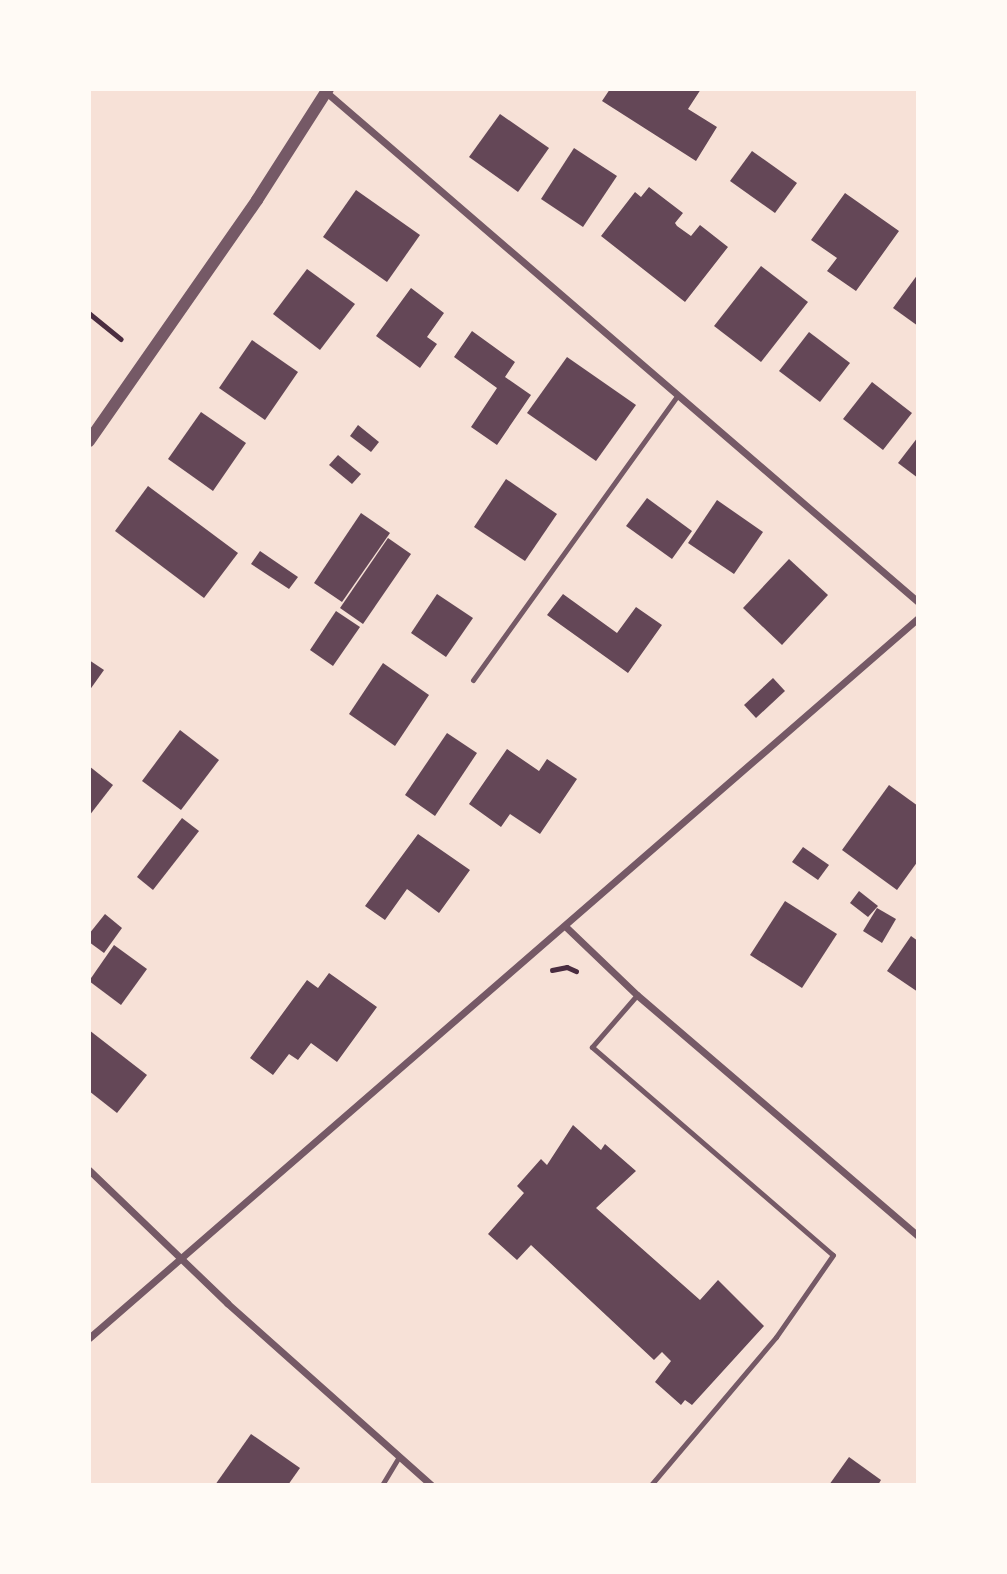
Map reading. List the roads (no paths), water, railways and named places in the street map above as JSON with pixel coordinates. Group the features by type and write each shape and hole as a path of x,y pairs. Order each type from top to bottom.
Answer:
{"street":[{"path":"89,441 257,200 327,91 918,602"},
{"path":"89,1338 566,927 918,618"},
{"path":"566,927 636,995 918,1236"},
{"path":"89,1170 182,1260 431,1485"}],"lane":[{"path":"473,680 678,395"},
{"path":"636,995 592,1047 833,1255 776,1337 651,1485"},
{"path":"382,1485 400,1457"}]}
